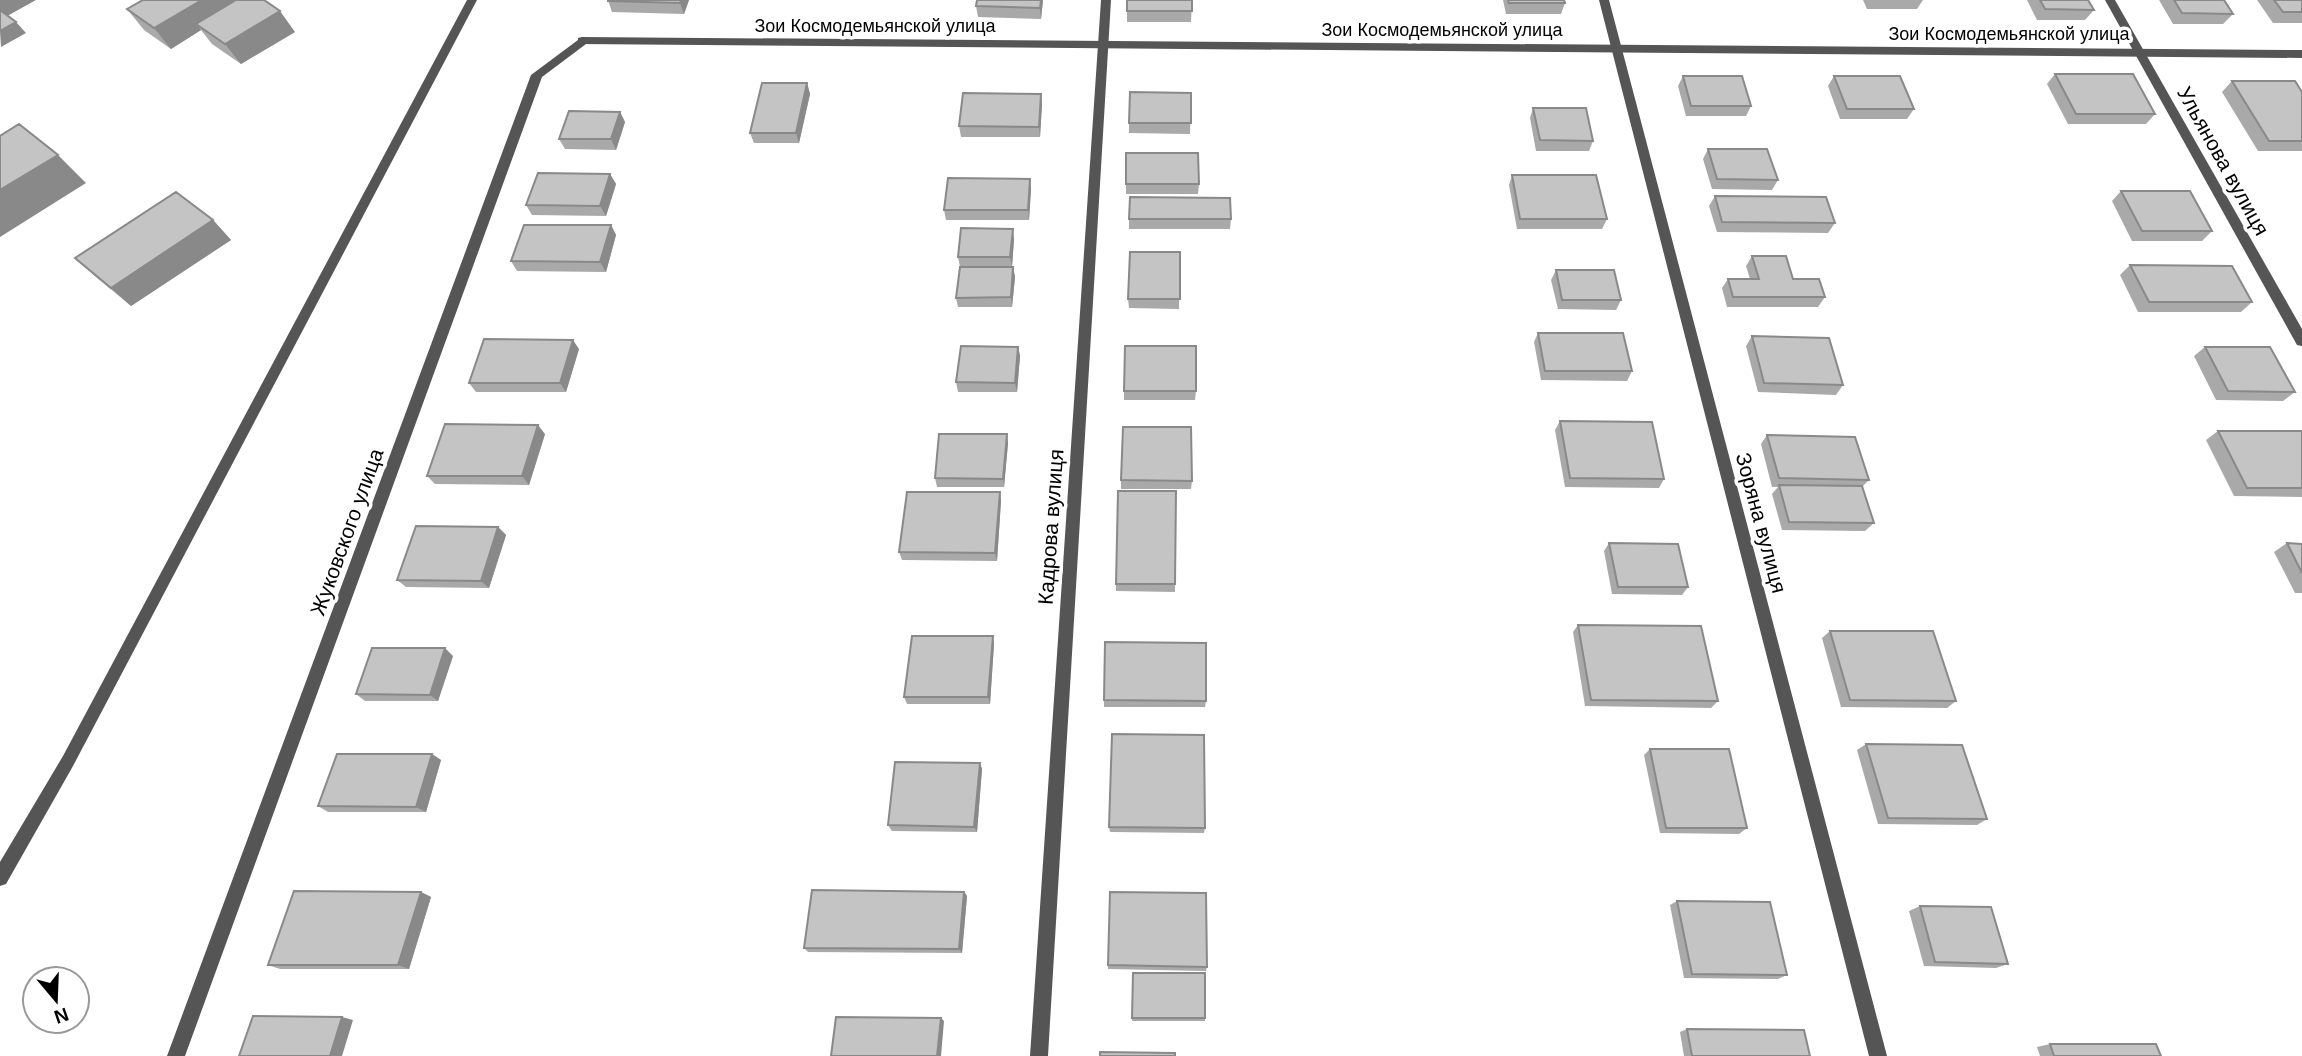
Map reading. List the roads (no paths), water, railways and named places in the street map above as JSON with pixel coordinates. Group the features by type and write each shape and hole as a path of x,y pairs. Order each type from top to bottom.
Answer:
{"street":[{"path":"0,877 68,761 472,0"},
{"name":"Кадрова вулиця","path":"1039,1056 1105,0"},
{"name":"Зоряна вулиця","path":"1604,0 1878,1056"},
{"name":"Ульянова вулиця","path":"2110,0 2302,341"},
{"name":"Зои Космодемьянской улица","path":"582,41 2302,54"},
{"name":"Жуковского улица","path":"176,1056 537,75 582,41"}]}
